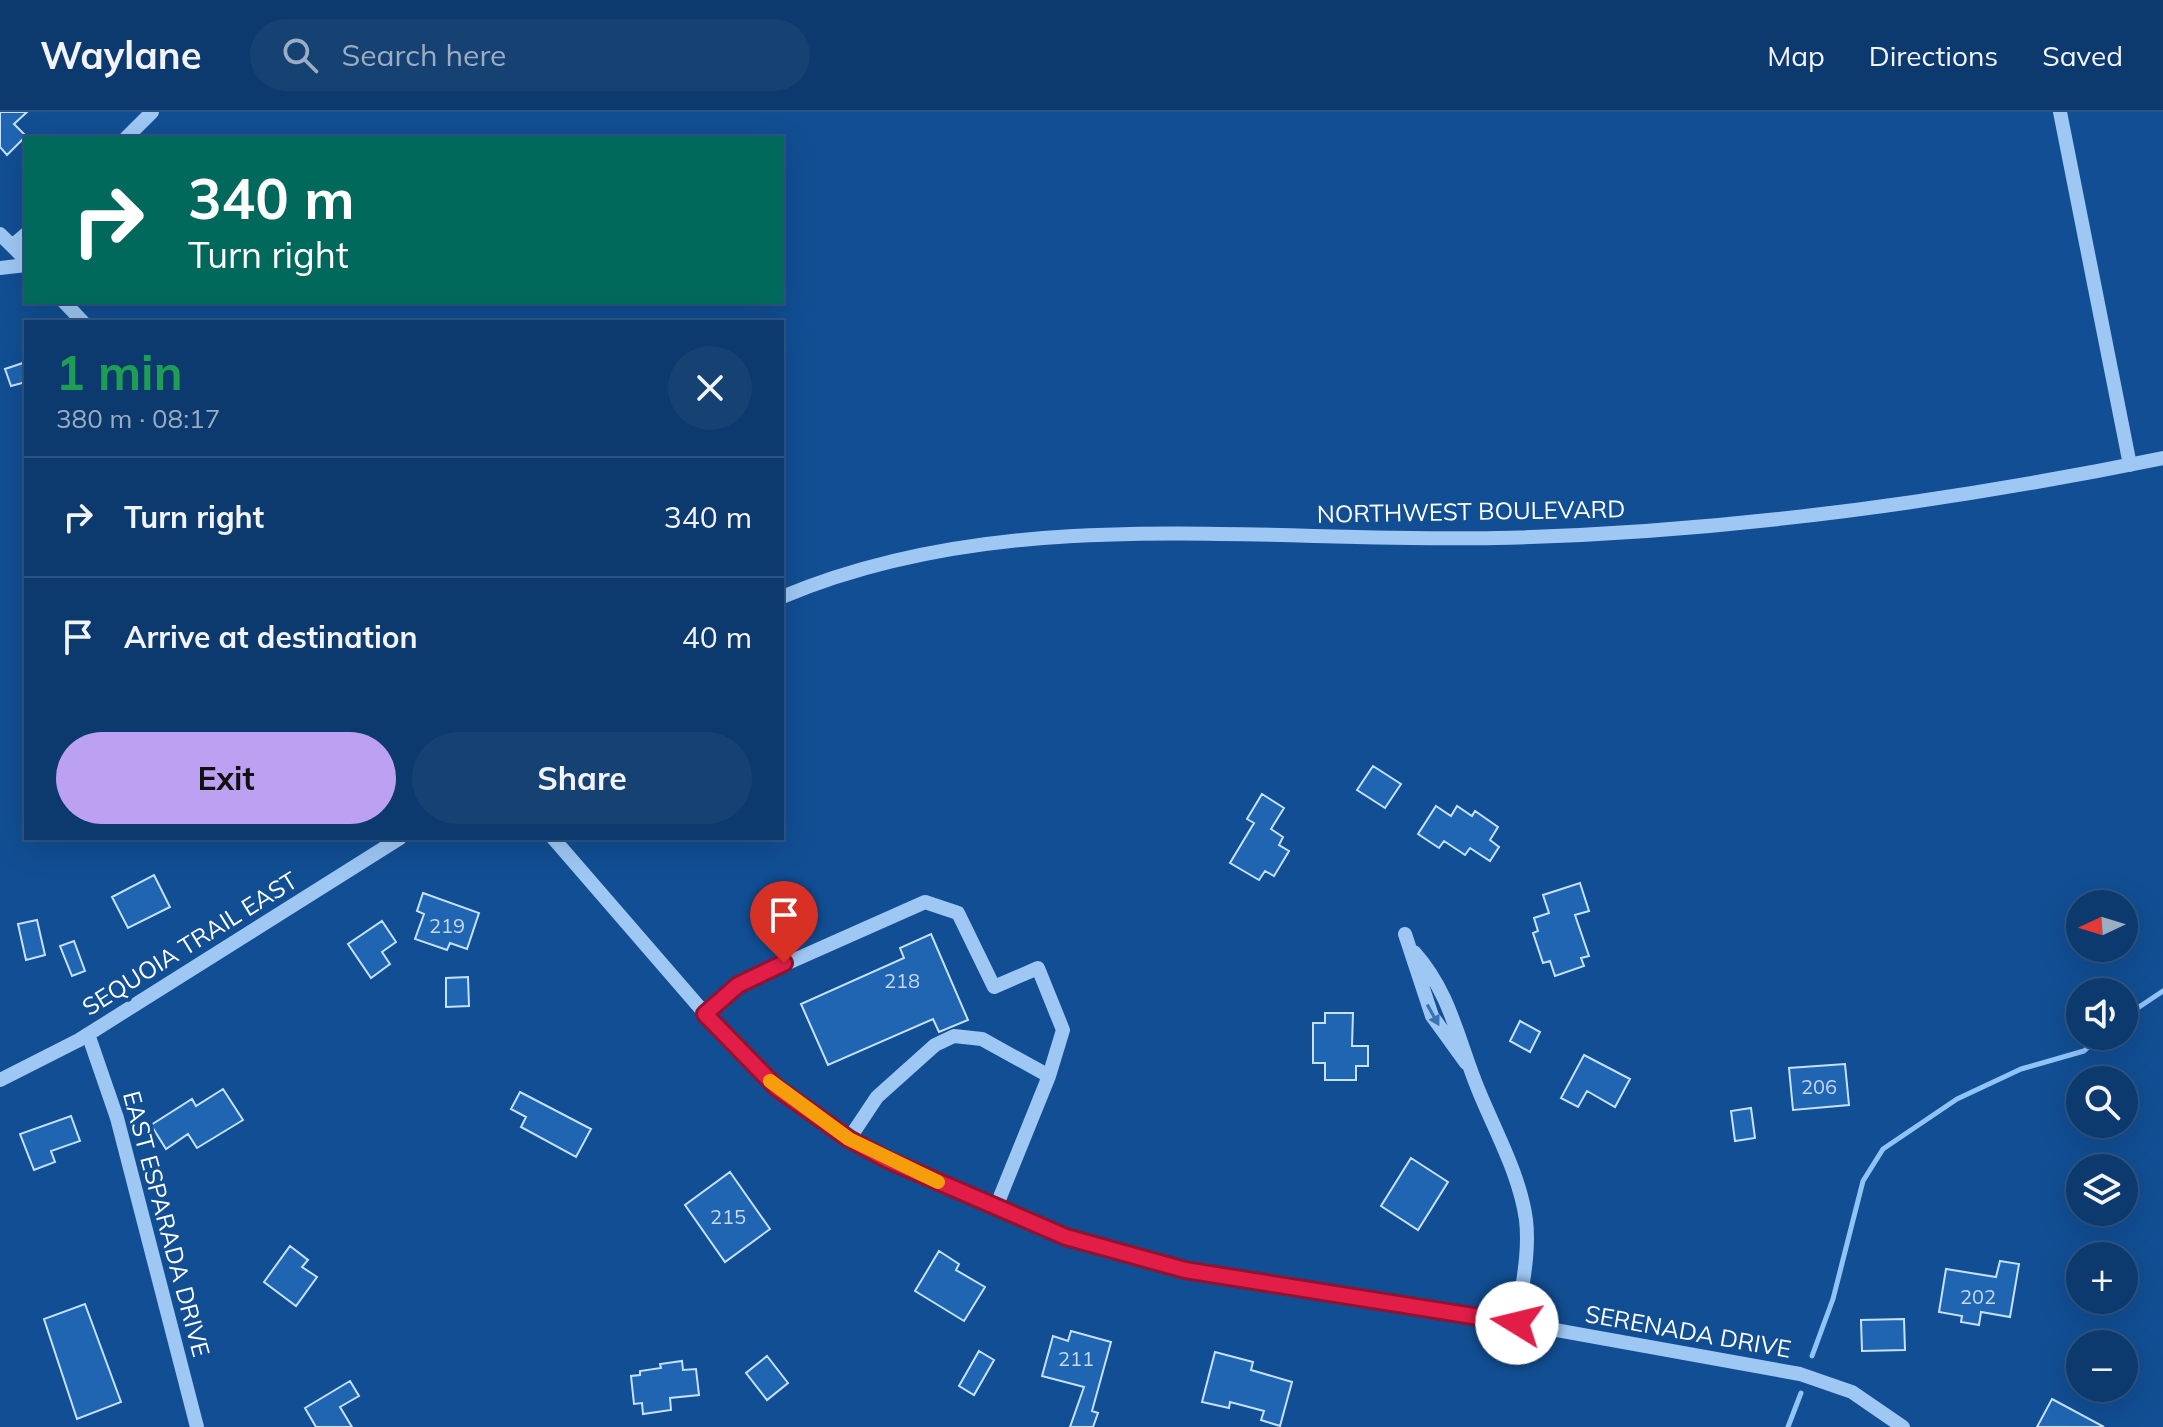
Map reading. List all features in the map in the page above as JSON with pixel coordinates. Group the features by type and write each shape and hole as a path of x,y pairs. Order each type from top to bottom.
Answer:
{"street":[{"path":"2060,112 2130,465"},
{"path":"128,136 149,116"},
{"path":"0,234 24,261"},
{"path":"12,246 24,236"},
{"path":"0,268 24,263"},
{"path":"66,304 81,320"},
{"name":"NORTHWEST BOULEVARD","path":"784,596 841,576 919,555 1040,537 1506,538 1708,526 1929,500 2163,458"},
{"name":"SEQUOIA TRAIL EAST","path":"0,1080 88,1034 397,840"},
{"name":"SERENADA DRIVE","path":"555,840 705,1014 777,1088 849,1139 996,1207 1066,1237 1185,1270 1517,1323 1824,1380 1852,1392 1903,1427"},
{"path":"705,1014 738,985 925,902 958,913 994,987 1038,968 1063,1030 1049,1076 996,1207"},
{"path":"1405,934 1414,952 1418,978 1432,1016 1471,1070 1515,1175 1525,1219 1525,1263 1517,1323"},
{"name":"EAST ESPARADA DRIVE","path":"88,1034 117,1118 197,1427"},
{"path":"849,1139 877,1097 935,1045 954,1036 982,1039 1049,1076"}],"building":[{"path":"0,112 27,112 14,124 26,136 7,155 0,147"},
{"path":"24,363 24,383 11,386 5,369"},
{"path":"1373,766 1401,784 1385,808 1357,790"},
{"path":"1262,794 1284,808 1271,829 1283,837 1279,845 1289,851 1274,876 1265,871 1259,880 1230,863 1254,823 1247,819"},
{"path":"1436,806 1451,816 1457,806 1472,816 1475,811 1498,827 1490,840 1499,847 1490,861 1470,848 1465,855 1444,841 1439,848 1418,834"},
{"path":"154,875 170,907 128,928 112,897"},
{"path":"1580,883 1589,911 1575,915 1589,956 1581,958 1584,966 1555,976 1550,961 1543,963 1533,933 1538,931 1534,918 1549,913 1543,895"},
{"path":"423,893 479,913 467,949 450,943 447,950 415,939 424,914 417,911"},
{"path":"37,920 45,955 26,960 18,924"},
{"path":"382,921 396,942 382,952 390,964 371,978 348,944"},
{"path":"931,934 968,1020 939,1032 933,1019 828,1065 801,1004 904,958 900,948"},
{"path":"74,941 85,971 72,976 60,946"},
{"path":"468,977 469,1006 446,1007 446,978"},
{"path":"1325,1013 1353,1013 1352,1046 1368,1046 1368,1066 1356,1066 1356,1080 1325,1080 1325,1063 1313,1063 1313,1023 1325,1023"},
{"path":"1520,1021 1540,1032 1530,1052 1510,1041"},
{"path":"1584,1055 1630,1079 1615,1107 1587,1091 1578,1107 1561,1098"},
{"path":"1845,1064 1849,1105 1793,1110 1789,1068"},
{"path":"223,1089 243,1120 197,1148 188,1134 166,1149 151,1125 192,1099 196,1106"},
{"path":"520,1092 591,1129 576,1157 521,1127 526,1117 511,1109"},
{"path":"1751,1108 1755,1138 1735,1141 1731,1111"},
{"path":"71,1116 80,1141 51,1151 55,1162 34,1170 20,1134"},
{"path":"1411,1158 1448,1182 1418,1230 1381,1206"},
{"path":"730,1172 770,1229 725,1262 685,1205"},
{"path":"290,1246 308,1260 302,1267 317,1277 296,1306 264,1282"},
{"path":"939,1251 959,1264 956,1270 985,1287 964,1321 915,1291"},
{"path":"2000,1261 2019,1264 2010,1317 1981,1312 1979,1325 1961,1322 1962,1316 1939,1312 1946,1269 1996,1277"},
{"path":"85,1304 121,1402 77,1419 44,1319"},
{"path":"1904,1319 1905,1350 1862,1351 1861,1320"},
{"path":"1071,1331 1111,1342 1092,1411 1098,1413 1093,1427 1070,1427 1084,1387 1042,1376 1053,1336 1068,1341"},
{"path":"979,1351 994,1360 974,1395 959,1386"},
{"path":"1215,1352 1253,1362 1251,1370 1292,1382 1280,1426 1261,1420 1264,1411 1230,1402 1229,1408 1202,1402"},
{"path":"767,1356 788,1383 767,1400 746,1373"},
{"path":"682,1361 683,1370 696,1369 699,1395 670,1398 671,1410 643,1414 642,1403 634,1404 631,1376 640,1375 640,1371 661,1368 660,1364"},
{"path":"350,1381 359,1396 340,1407 352,1427 316,1427 305,1408"},
{"path":"2052,1399 2104,1427 2037,1427"}],"waterway":[{"path":"2138,1008 2163,991"},
{"path":"1812,1356 1833,1299 1863,1181 1883,1149 1957,1099 2021,1069 2085,1050"},
{"path":"1788,1427 1801,1393"}],"slow traffic":[{"path":"770,1081 812,1115 849,1139 938,1182"}],"route":[{"path":"784,963 738,985 705,1014 777,1088 830,1127 888,1160 1066,1237 1125,1256 1185,1270 1517,1323"}]}
